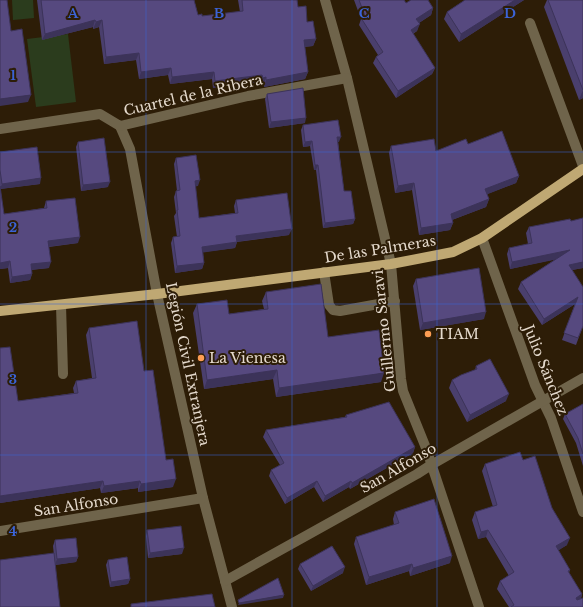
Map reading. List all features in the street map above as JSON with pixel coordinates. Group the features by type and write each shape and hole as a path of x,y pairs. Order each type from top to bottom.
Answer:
{"main road":[{"name":"De las Palmeras","path":"0,312 158,294 391,264 453,252 482,238 583,167"}],"street":[{"name":"Guillermo Saravi","path":"325,0 347,78 391,264 403,392 431,465 479,607"},
{"path":"530,23 583,167"},
{"name":"Cuartel de la Ribera","path":"0,129 100,114 120,126 218,102 347,78"},
{"name":"Legión Civil Extranjera","path":"120,126 130,149 158,294 203,498 232,607"},
{"name":"Julio Sánchez","path":"482,238 535,385 544,401 583,512"},
{"path":"324,272 329,305 333,310 340,311 395,301"},
{"path":"61,305 64,374"},
{"name":"San Alfonso","path":"225,581 417,474 583,378"},
{"name":"San Alfonso","path":"0,531 203,498"}],"green space":[{"path":"12,0 33,0 34,18 13,20"},
{"path":"68,34 76,102 36,107 27,39"}],"building":[{"path":"0,0 7,0 11,31 22,29 31,95 0,99"},
{"path":"41,0 194,0 198,15 202,14 202,16 243,11 242,0 297,0 298,7 306,6 307,22 313,21 316,39 304,40 308,72 266,80 266,77 263,78 262,75 215,81 214,72 172,77 171,68 141,72 139,53 106,57 102,20 96,22 95,20 45,34"},
{"path":"359,0 404,0 406,3 411,0 428,0 433,8 416,19 420,24 411,30 435,68 398,91 376,57 383,52 361,18 365,16"},
{"path":"465,0 515,0 461,34 447,12"},
{"path":"548,0 583,0 583,90"},
{"path":"303,88 306,118 271,122 267,94"},
{"path":"338,120 341,137 337,137 344,191 351,191 355,219 325,223 318,165 315,165 312,141 305,142 303,125"},
{"path":"502,131 519,176 485,189 489,199 451,214 453,223 421,228 414,183 398,186 391,146 434,139 436,151 466,139 468,144"},
{"path":"104,138 110,182 83,185 78,142"},
{"path":"37,147 41,178 2,184 0,152"},
{"path":"196,155 200,180 195,181 199,218 238,213 236,200 287,193 292,229 236,236 237,242 202,247 204,263 177,266 173,237 180,236 176,191 180,190 176,158"},
{"path":"0,186 4,214 47,208 46,201 75,198 80,237 48,241 51,262 31,264 32,274 12,277 10,261 0,263"},
{"path":"583,218 583,262 569,265 583,287 583,326 578,338 564,333 578,297 544,319 521,282 570,250 512,262 509,248 532,243 529,227"},
{"path":"479,268 486,312 423,323 416,279"},
{"path":"321,284 328,337 379,330 384,373 279,388 277,370 207,380 197,304 227,300 229,314 268,309 266,292"},
{"path":"137,321 144,371 153,370 166,460 173,459 176,479 141,484 140,481 104,486 103,481 0,496 0,348 10,347 18,401 78,393 76,381 96,378 89,328"},
{"path":"490,359 509,394 470,415 452,380 477,369 476,366"},
{"path":"389,402 415,447 352,483 351,481 325,496 317,481 287,498 271,470 284,463 266,430 347,417 346,415"},
{"path":"583,404 583,454 578,438 565,414"},
{"path":"520,452 523,460 535,456 552,508 570,538 556,546 570,570 568,571 582,594 576,598 577,600 583,598 583,607 511,607 514,605 500,581 514,572 488,530 481,532 475,512 497,505 485,464"},
{"path":"434,499 452,556 413,568 412,564 369,577 356,537 399,523 395,512"},
{"path":"181,526 184,548 150,553 147,530"},
{"path":"76,538 78,557 57,559 55,540"},
{"path":"332,546 345,567 313,586 300,564"},
{"path":"54,553 60,607 0,607 0,560"},
{"path":"127,557 130,579 111,582 108,560"},
{"path":"278,578 284,595 239,603 238,600"},
{"path":"212,594 215,607 131,607 131,604"}],"place":[{"name":"TIAM","path":"428,334"},
{"name":"La Vienesa","path":"201,358"}]}
